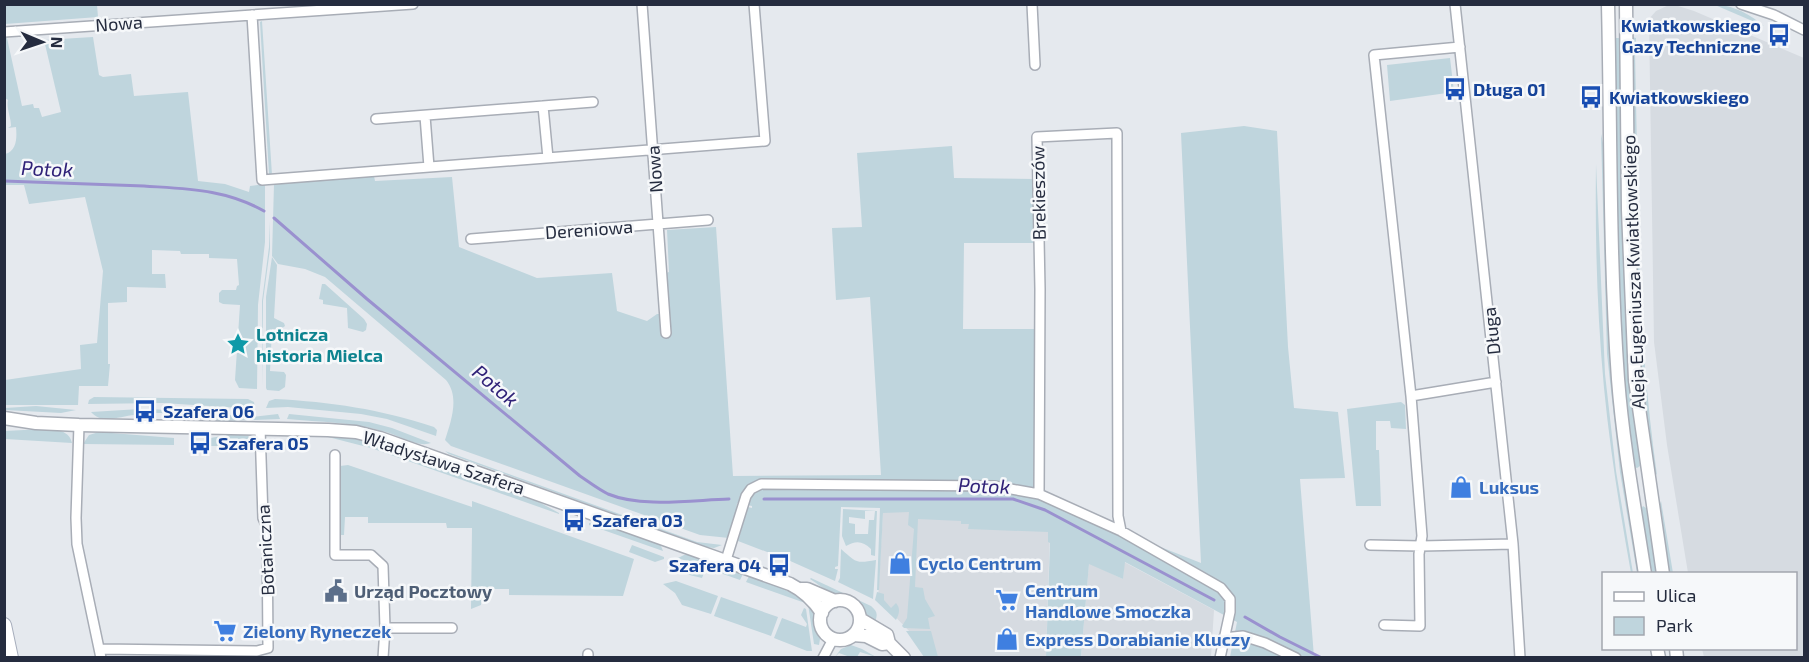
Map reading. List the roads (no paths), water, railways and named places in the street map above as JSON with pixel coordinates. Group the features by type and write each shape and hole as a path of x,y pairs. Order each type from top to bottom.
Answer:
{"main road":[{"path":"4,625 11,657"}],"street":[{"name":"Nowa","path":"4,32 413,4"},
{"name":"Nowa","path":"642,4 666,333"},
{"path":"252,15 262,180 765,141 754,4"},
{"path":"1032,4 1035,65"},
{"name":"Długa","path":"1455,4 1513,544 1520,657"},
{"name":"Aleja Eugeniusza Kwiatkowskiego","path":"1608,4 1614,304 1618,382 1645,572"},
{"name":"Aleja Eugeniusza Kwiatkowskiego","path":"1628,4 1626,20 1628,210 1635,380 1649,490 1663,572"},
{"path":"1741,4 1774,15 1804,30"},
{"path":"1761,4 1774,15"},
{"path":"1384,626 1420,626 1419,554 1422,536 1411,396 1374,55 1460,47"},
{"path":"376,119 593,102"},
{"path":"543,106 548,158"},
{"path":"425,116 429,167"},
{"name":"Brekieszów","path":"1039,494 1040,289 1037,137 1117,133 1118,504 1121,531"},
{"name":"Dereniowa","path":"471,239 708,220"},
{"path":"1411,396 1496,382"},
{"name":"Władysława Szafera","path":"4,418 36,423 79,425 338,430 380,438 726,560 800,589 807,589 835,601"},
{"name":"Władysława Szafera","path":"4,426 36,423"},
{"path":"79,425 77,544 101,653"},
{"name":"Botaniczna","path":"101,653 257,651 268,648 267,527 262,518 260,428"},
{"path":"335,455 335,555 371,555 383,566 385,628 383,657"},
{"path":"726,560 746,496 751,489 761,484 994,486 1039,494 1121,531 1221,588 1230,599 1230,612 1220,657"},
{"path":"1632,492 1649,490"},
{"path":"1370,545 1513,544"},
{"name":"Władysława Szafera","path":"800,589 822,613"},
{"path":"841,600 852,604 859,613 857,630 844,640 828,636 821,625 822,613 829,603 835,601 841,600"},
{"path":"860,619 887,635 889,643 904,657"},
{"path":"385,628 452,628"},
{"path":"1224,634 1243,636 1265,643 1296,657"},
{"path":"853,635 866,636 882,644 889,643"},
{"path":"824,657 833,639"}],"waterway":[{"name":"Potok","path":"4,181 191,189 235,198 264,211"},
{"name":"Potok","path":"274,218 367,299 580,476 601,490 636,501 684,502 729,499"},
{"name":"Potok","path":"764,499 1013,499 1045,510 1214,600"},
{"name":"Potok","path":"1245,617 1322,658"}],"place":[{"name":"Kwiatkowskiego Gazy Techniczne","path":"1779,35"},
{"name":"Długa 01","path":"1455,89"},
{"name":"Kwiatkowskiego","path":"1591,97"},
{"name":"Lotnicza historia Mielca","path":"238,344"},
{"name":"Szafera 06","path":"145,411"},
{"name":"Szafera 05","path":"200,443"},
{"name":"Luksus","path":"1461,487"},
{"name":"Szafera 03","path":"574,520"},
{"name":"Cyclo Centrum","path":"900,563"},
{"name":"Szafera 04","path":"779,565"},
{"name":"Urząd Pocztowy","path":"336,591"},
{"name":"Centrum Handlowe Smoczka","path":"1007,600"},
{"name":"Zielony Ryneczek","path":"225,631"},
{"name":"Express Dorabianie Kluczy","path":"1007,639"}]}
